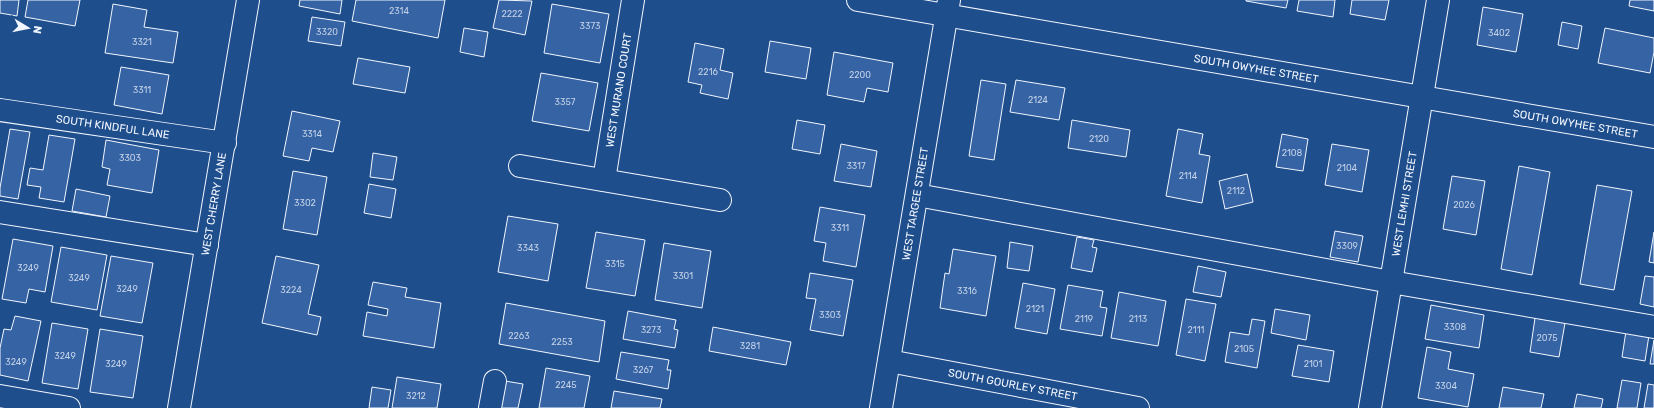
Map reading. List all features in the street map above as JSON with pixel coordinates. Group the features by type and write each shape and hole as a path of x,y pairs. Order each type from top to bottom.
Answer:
{"street":[{"name":"WEST CHERRY LANE","path":"179,408 248,0"},
{"name":"WEST MURANO COURT","path":"604,180 633,0"},
{"name":"SOUTH OWYHEE STREET","path":"858,0 948,8 1422,96 1654,137"},
{"name":"WEST LEMHI STREET","path":"1370,408 1438,0"},
{"name":"WEST TARGEE STREET","path":"881,408 948,8"},
{"name":"SOUTH KINDFUL LANE","path":"0,110 225,143"},
{"path":"520,166 720,200"},
{"path":"917,195 1391,282 1654,327"},
{"path":"0,212 207,245"},
{"name":"SOUTH GOURLEY STREET","path":"889,361 1138,408"},
{"path":"490,408 495,381"},
{"path":"0,396 69,408"}],"building":[{"path":"0,0 19,0 17,16 0,13"},
{"path":"28,0 80,0 75,26 25,17"},
{"path":"300,0 342,0 340,14 299,6"},
{"path":"356,0 445,0 438,38 352,21"},
{"path":"499,0 532,1 525,35 493,28"},
{"path":"1246,0 1288,0 1286,8"},
{"path":"1299,0 1335,0 1333,17 1297,11"},
{"path":"1352,0 1389,0 1385,20 1350,14"},
{"path":"1630,0 1654,0 1654,11 1629,6"},
{"path":"113,4 147,10 144,27 178,32 173,63 105,53"},
{"path":"552,4 609,14 600,63 544,53"},
{"path":"1483,7 1523,14 1516,52 1477,45"},
{"path":"312,17 345,22 341,46 308,41"},
{"path":"1562,22 1582,26 1578,49 1558,45"},
{"path":"464,28 488,32 484,57 460,52"},
{"path":"1605,28 1654,38 1654,52 1650,73 1598,63"},
{"path":"770,41 811,48 806,79 765,72"},
{"path":"695,43 724,49 720,70 733,73 728,99 700,93 702,85 688,82"},
{"path":"834,52 893,63 888,92 867,88 864,102 827,95"},
{"path":"358,58 410,67 405,93 353,84"},
{"path":"121,67 169,75 162,114 114,105"},
{"path":"541,73 598,83 589,131 532,121"},
{"path":"981,80 1006,84 994,160 969,156"},
{"path":"1016,80 1065,88 1059,120 1010,112"},
{"path":"292,111 340,121 333,152 312,148 309,161 283,156"},
{"path":"797,120 825,125 820,154 792,149"},
{"path":"1072,120 1130,130 1126,157 1068,148"},
{"path":"10,129 30,132 18,199 0,196"},
{"path":"1178,129 1203,134 1199,154 1210,156 1202,203 1166,196"},
{"path":"1282,134 1308,139 1303,171 1276,167"},
{"path":"49,135 75,139 64,202 39,198 41,187 27,185 30,168 43,170"},
{"path":"106,140 159,150 152,193 107,185 110,169 102,167"},
{"path":"841,144 877,151 871,187 834,181"},
{"path":"1332,144 1369,150 1362,192 1325,185"},
{"path":"373,153 397,157 393,180 370,177"},
{"path":"1519,166 1550,172 1532,275 1501,269"},
{"path":"293,171 327,177 317,235 283,229"},
{"path":"1247,174 1253,202 1225,209 1219,181"},
{"path":"1452,176 1485,181 1476,235 1443,229"},
{"path":"369,184 396,189 391,218 364,213"},
{"path":"1597,185 1632,191 1614,290 1580,284"},
{"path":"76,189 110,196 106,217 72,211"},
{"path":"820,207 865,215 856,267 823,261 826,243 814,241"},
{"path":"508,216 558,224 548,281 498,272"},
{"path":"1335,231 1363,236 1358,262 1330,257"},
{"path":"596,232 645,240 635,296 586,288"},
{"path":"1654,232 1654,263 1649,262"},
{"path":"1077,237 1094,240 1092,247 1097,248 1092,272 1071,268"},
{"path":"13,239 53,246 45,292 29,289 26,303 2,299"},
{"path":"1010,242 1033,246 1029,271 1007,268"},
{"path":"664,243 711,251 702,308 655,300"},
{"path":"61,247 107,255 97,310 51,302"},
{"path":"953,249 996,256 986,316 940,308 945,273 949,274"},
{"path":"111,256 153,263 142,323 100,316"},
{"path":"276,256 319,265 308,314 321,317 317,335 262,323"},
{"path":"1198,266 1226,272 1221,297 1193,292"},
{"path":"810,273 853,280 843,336 810,330 816,299 806,298"},
{"path":"1645,276 1654,277 1654,307 1640,304"},
{"path":"373,282 407,288 405,297 441,303 434,348 363,336 367,312 387,316 388,309 368,305"},
{"path":"1023,283 1055,289 1047,334 1015,328"},
{"path":"1068,285 1103,291 1100,307 1107,308 1102,336 1060,329"},
{"path":"1119,292 1166,301 1158,346 1111,338"},
{"path":"1186,299 1216,304 1205,361 1176,355"},
{"path":"506,303 605,321 599,362 499,344"},
{"path":"1431,305 1484,315 1479,348 1425,339"},
{"path":"1275,309 1310,315 1306,340 1271,333"},
{"path":"628,311 676,320 674,329 678,330 675,348 623,339"},
{"path":"15,316 41,321 28,381 0,375 0,348 4,329 11,330"},
{"path":"1535,318 1565,323 1559,357 1530,352"},
{"path":"1252,319 1265,321 1257,368 1225,362 1230,332 1249,335"},
{"path":"52,323 88,329 78,389 42,383"},
{"path":"713,327 791,342 786,365 709,351"},
{"path":"100,329 143,336 133,398 90,392"},
{"path":"1626,331 1649,335 1645,361 1622,357"},
{"path":"1654,340 1654,364 1650,364"},
{"path":"1298,345 1334,351 1329,382 1292,376"},
{"path":"1427,347 1451,352 1448,369 1474,374 1468,407 1418,398"},
{"path":"621,352 669,360 667,370 671,370 668,389 616,379"},
{"path":"546,368 590,376 584,408 539,408"},
{"path":"397,377 441,384 437,408 392,408"},
{"path":"1622,380 1641,383 1637,408 1617,408"},
{"path":"505,381 523,384 518,408 500,408"},
{"path":"1648,384 1654,385 1654,408 1644,408"},
{"path":"372,387 391,390 388,408 369,408"},
{"path":"1503,387 1544,394 1541,408 1499,408"},
{"path":"614,391 662,399 660,408 611,408"},
{"path":"1577,394 1603,399 1601,408 1574,408"}]}
